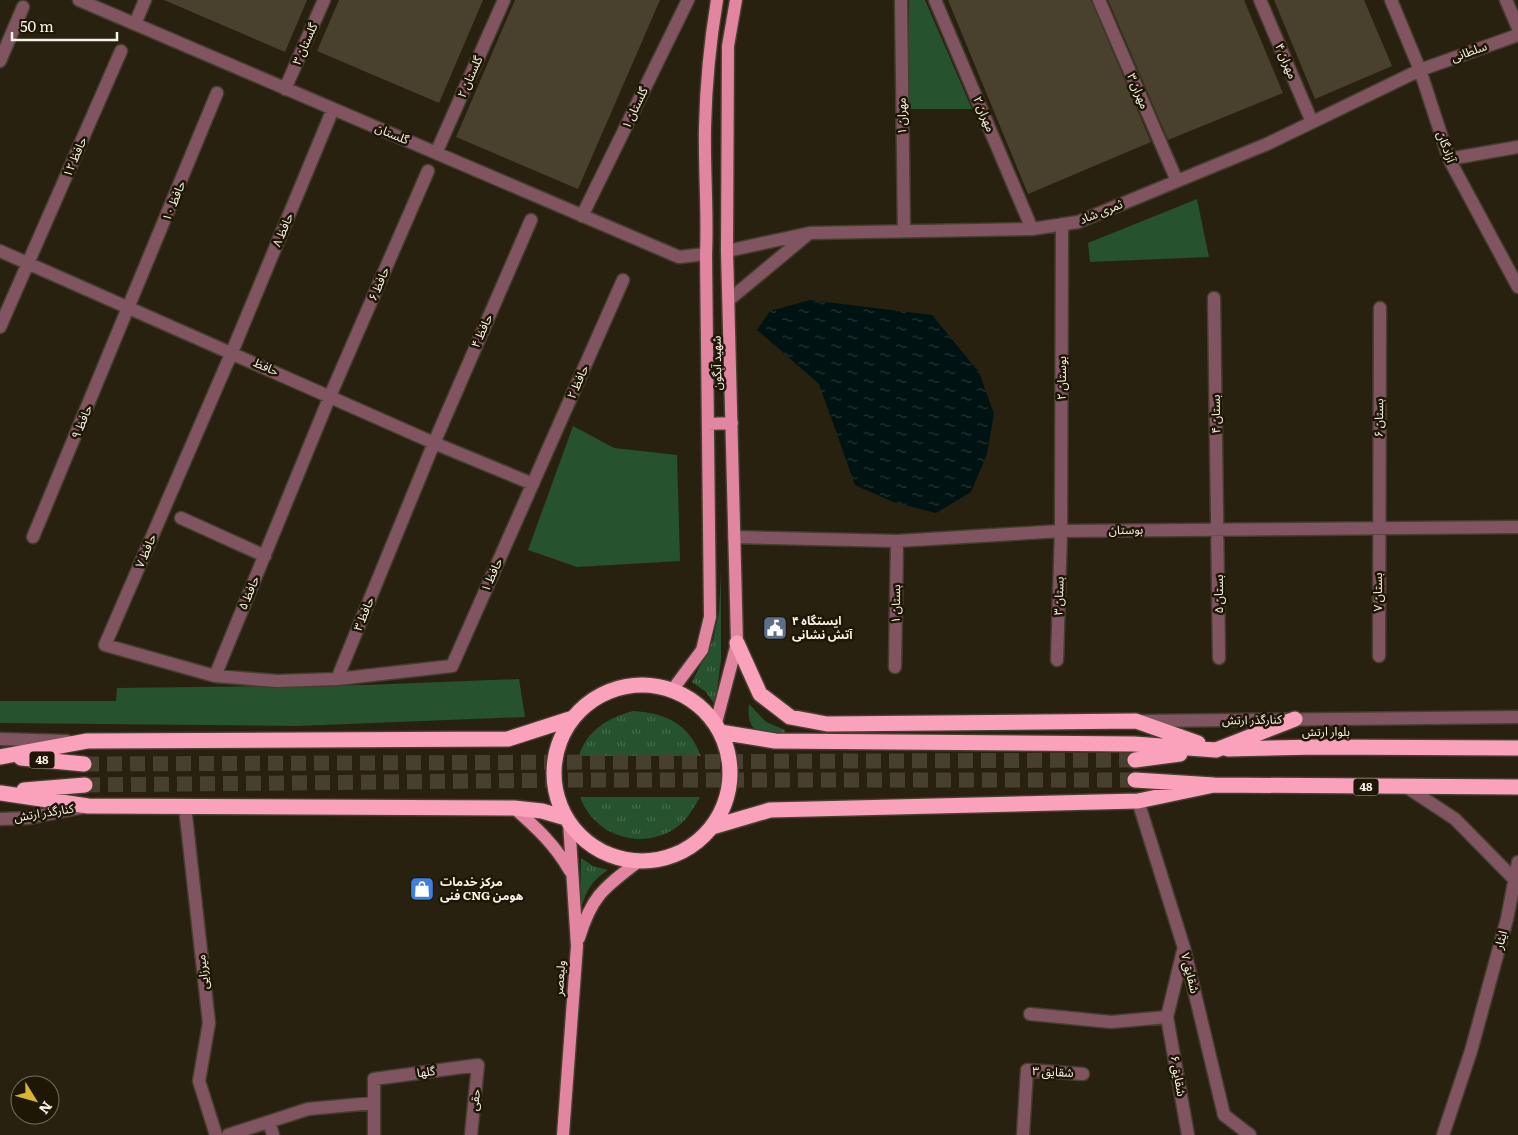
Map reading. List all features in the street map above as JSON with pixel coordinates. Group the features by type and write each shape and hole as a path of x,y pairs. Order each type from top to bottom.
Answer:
{"highway":[{"path":"736,644 760,694 790,717 827,724 1136,721 1216,750"},
{"path":"646,684 673,690 697,703 718,728 730,757 731,776 725,803 712,827 691,846 666,858 639,861 612,856 587,843 567,820 555,788 556,751 563,734 573,718 593,699 618,687 646,684"},
{"path":"0,757 87,742 508,739 573,718"},
{"path":"718,728 775,741 1134,744 1216,750 1295,719"},
{"name":"بلوار ارتش","path":"1135,760 1216,750 1317,747 1518,748"},
{"name":"48","path":"0,757 84,764"},
{"name":"48","path":"1134,780 1214,785 1408,788 1518,787"},
{"path":"1,793 85,785"},
{"path":"712,827 770,810 1138,801 1214,785"},
{"path":"1,793 88,806 514,808 542,811 567,820"}],"main road":[{"name":"شهید آبگون","path":"673,690 702,650 710,617 706,118 709,49 717,0"},
{"name":"شهید آبگون","path":"718,728 736,644 730,299 727,251 728,46 736,0"},
{"path":"708,424 732,423"},
{"path":"514,808 558,849 571,874"},
{"name":"ولیعصر","path":"563,1135 576,946 567,820"},
{"path":"576,946 586,914 603,888 639,861"}],"street":[{"name":"گلستان","path":"80,0 679,257 706,254"},
{"path":"135,24 145,0"},
{"name":"گلستان ۳","path":"286,88 324,0"},
{"name":"گلستان ۲","path":"436,153 504,0"},
{"name":"گلستان ۱","path":"582,216 688,0"},
{"name":"۱ مهران","path":"901,0 904,231"},
{"name":"مهران ۲","path":"935,0 1032,229"},
{"name":"مهران ۳","path":"1099,0 1177,181"},
{"name":"مهران ۴","path":"1260,0 1312,122"},
{"name":"آزادگان","path":"1391,0 1420,70 1449,159 1518,287"},
{"path":"1506,0 1518,28"},
{"path":"0,61 23,6"},
{"name":"سلطانی","path":"1420,70 1518,35"},
{"name":"حافظ ۱۲","path":"0,327 121,51"},
{"name":"ثمری شاد","path":"727,251 810,233 1032,229 1078,222 1267,144 1420,70"},
{"name":"حافظ ۱۰","path":"130,308 217,94"},
{"name":"حافظ ۸","path":"232,352 333,109"},
{"path":"1449,159 1518,147"},
{"name":"حافظ ۶","path":"330,396 428,171"},
{"name":"حافظ ۴","path":"434,443 531,220"},
{"name":"بوستان ۲","path":"1061,531 1062,224"},
{"path":"730,299 810,233"},
{"name":"حافظ","path":"0,250 434,443 533,484"},
{"name":"حافظ ۲","path":"533,484 622,280"},
{"name":"بستان ۴","path":"1214,298 1218,530"},
{"name":"حافظ ۹","path":"33,537 130,308"},
{"name":"بستان ۶","path":"1378,528 1380,308"},
{"name":"حافظ ۷","path":"215,676 105,645 232,352"},
{"name":"حافظ ۵","path":"215,676 330,396"},
{"name":"حافظ ۳","path":"338,680 434,443"},
{"name":"حافظ ۱","path":"338,680 452,666 533,484"},
{"path":"181,518 265,556"},
{"name":"بوستان","path":"734,538 897,541 1061,531 1518,527"},
{"name":"بستان ۷","path":"1378,528 1379,656"},
{"name":"بستان ۵","path":"1218,530 1219,658"},
{"name":"بستان ۳","path":"1057,660 1061,531"},
{"name":"بستان ۱","path":"895,667 897,541"},
{"path":"215,676 277,681 338,680"},
{"name":"کنارگذر ارتش","path":"1136,721 1518,717"},
{"path":"0,739 87,742"},
{"path":"1408,788 1455,820 1514,878"},
{"name":"شقایق ۷","path":"1138,801 1184,948 1224,1115 1250,1135"},
{"name":"کنارگذر ارتش","path":"0,820 29,818 88,806"},
{"name":"میرزایی","path":"185,807 209,1023 199,1080 216,1135"},
{"name":"ایثار","path":"1443,1135 1489,985 1507,919 1518,862"},
{"path":"1030,1014 1111,1022 1167,1017 1184,948"},
{"name":"شقایق ۶","path":"1167,1017 1188,1135"},
{"name":"گلها","path":"373,1103 374,1079 478,1065"},
{"name":"حقی","path":"471,1135 478,1065"},
{"name":"شقایق ۳","path":"1023,1135 1027,1070 1083,1074"},
{"path":"228,1135 308,1109 373,1103 374,1135"},
{"path":"269,1122 273,1135"}],"green space":[{"path":"909,0 925,0 972,109 909,109"},
{"path":"1197,199 1209,257 1090,262 1088,243"},
{"path":"573,426 614,448 677,455 680,561 577,567 528,550"},
{"path":"721,573 721,660 715,705 706,692 692,682 713,640 719,612"},
{"path":"519,679 525,717 298,726 0,723 0,701 116,701 117,688 366,685"},
{"path":"749,704 766,722 785,730 785,734 756,730 750,721"},
{"path":"633,711 656,714 674,722 690,735 701,756 579,756 587,739 600,726 615,717"},
{"path":"580,797 700,797 689,815 674,829 660,836 647,839 633,839 619,836 607,830 587,810"},
{"path":"581,858 593,866 608,870 590,888 580,912"}],"water":[{"path":"810,300 932,315 979,372 994,414 987,454 971,492 936,513 893,502 855,485 819,384 757,330 770,311"}],"building":[{"path":"164,0 307,0 285,52"},
{"path":"339,0 483,0 439,103 317,51"},
{"path":"515,0 660,0 578,189 456,137"},
{"path":"948,0 1091,0 1151,142 1028,194"},
{"path":"1108,0 1244,0 1283,93 1168,140"},
{"path":"1274,0 1364,0 1392,66 1315,99"}],"tunnel":[{"path":"84,764 1135,760"},
{"path":"85,785 578,780 1135,780"}],"place":[{"name":"ایستگاه ۴ آتش نشانی","path":"775,628"},
{"name":"مرکز خدمات فنی CNG هومن","path":"422,889"}]}
